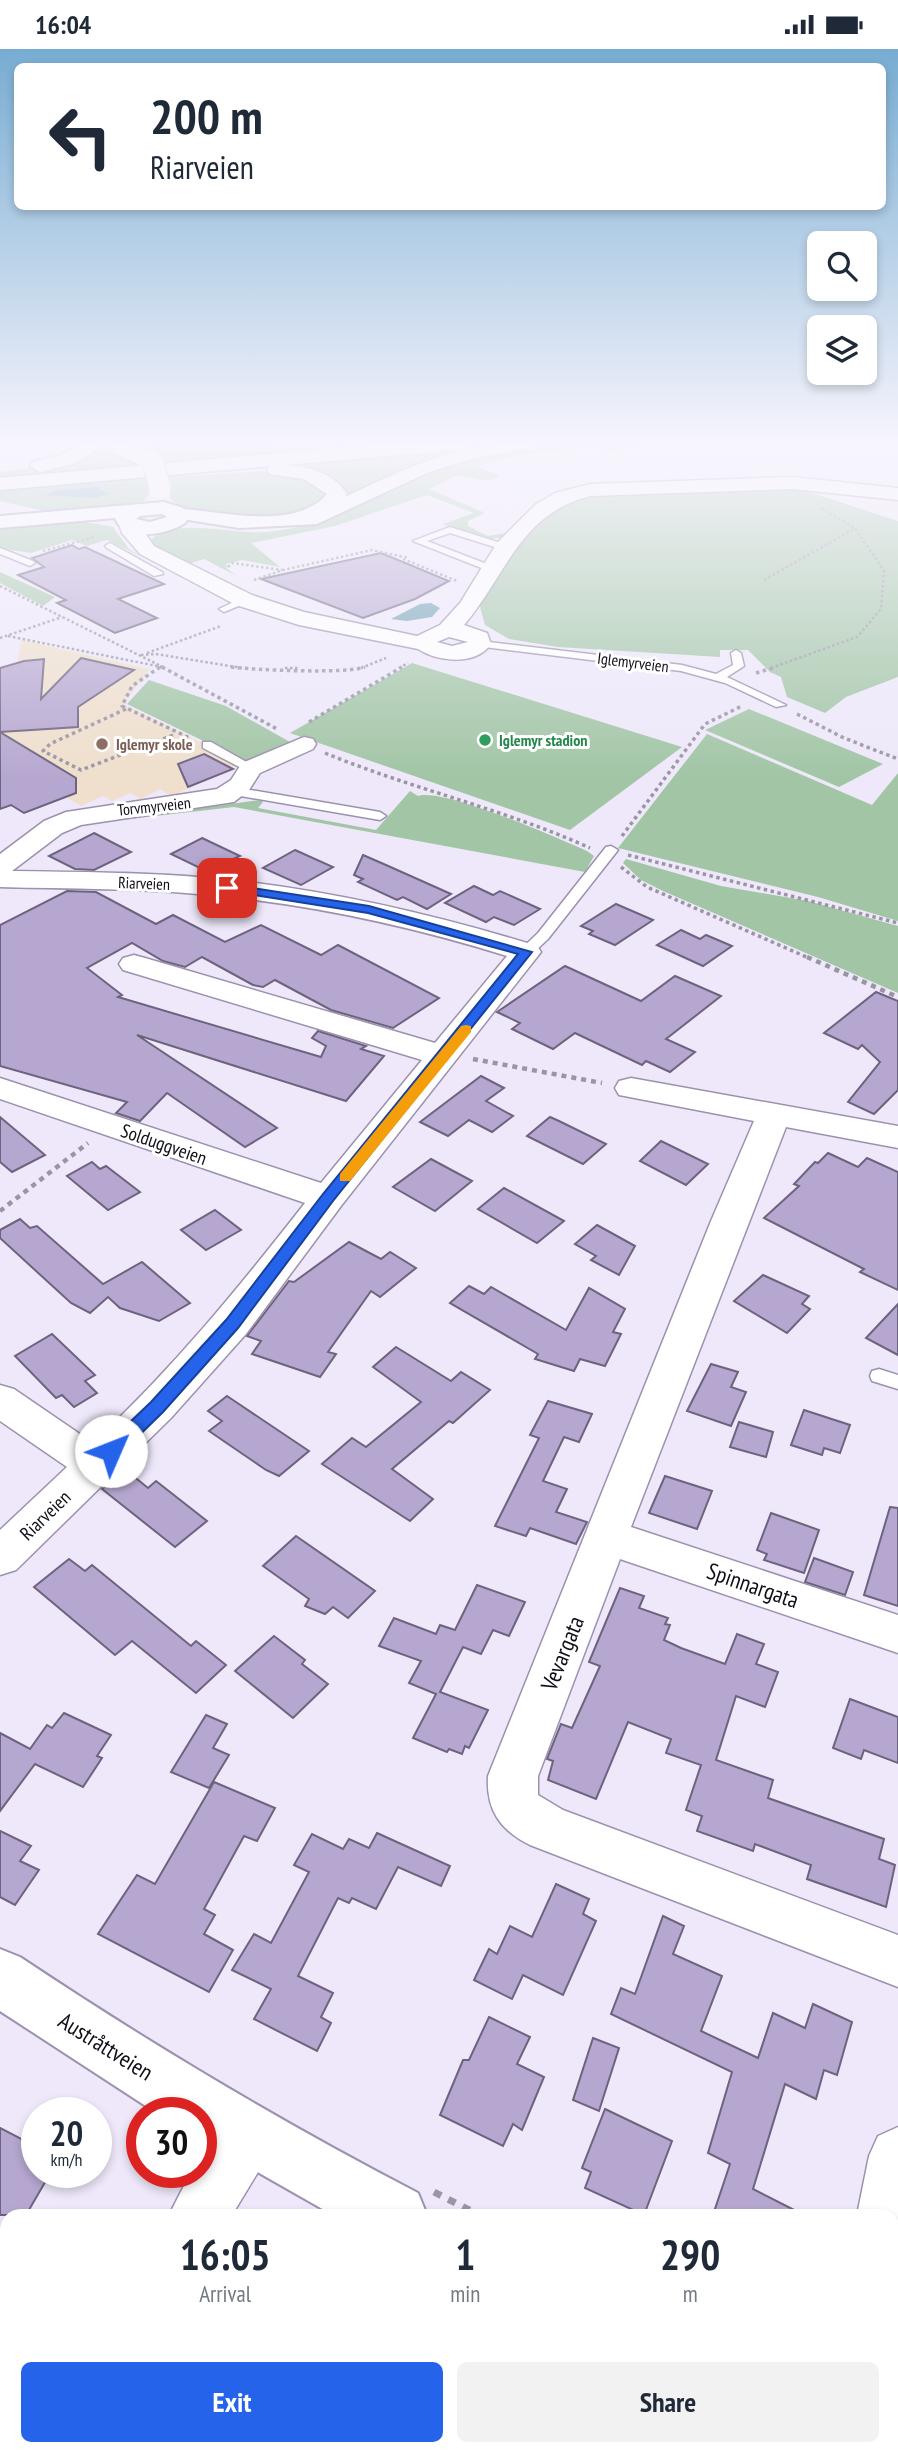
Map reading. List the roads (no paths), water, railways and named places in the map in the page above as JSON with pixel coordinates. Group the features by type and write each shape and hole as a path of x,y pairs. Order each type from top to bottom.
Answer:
{"main road":[{"name":"Austråttveien","path":"0,1977 85,2035 249,2134 385,2209"}],"street":[{"path":"150,555 152,560 248,591 317,622 375,632 437,635"},
{"path":"152,560 154,555"},
{"path":"469,606 475,638 460,653 433,650 437,635 469,606 498,555"},
{"path":"233,792 251,768 296,739"},
{"name":"Torvmyrveien","path":"0,867 53,827 75,818 215,799 233,792"},
{"name":"Riarveien","path":"0,879 146,883 268,892 369,910 526,952 328,1198 232,1324 157,1407 0,1557"},
{"path":"134,964 444,1056"},
{"name":"Solduggveien","path":"0,1088 328,1198"},
{"path":"631,1088 898,1137"},
{"name":"Vevargata","path":"774,1114 724,1233 513,1776 512,1797 521,1814 548,1828 898,1961"},
{"path":"0,1400 96,1466"},
{"name":"Spinnargata","path":"608,1537 898,1634"},
{"path":"202,2209 249,2134"},
{"path":"888,2209 898,2156"}],"lane":[{"path":"12,555 25,560"},
{"path":"138,555 152,560"},
{"path":"455,555 489,568"},
{"path":"224,609 248,591"},
{"name":"Iglemyrveien","path":"475,638 682,668 723,679 780,705"},
{"path":"723,679 739,666 736,653"},
{"path":"206,745 251,768"},
{"path":"233,792 380,816"},
{"path":"526,952 611,850"},
{"path":"879,1376 898,1383"}],"water":[{"path":"431,603 440,608 432,617 407,621 391,619 420,604"}],"place":[{"name":"Iglemyr stadion","path":"485,740"},
{"name":"Iglemyr skole","path":"102,744"}]}
